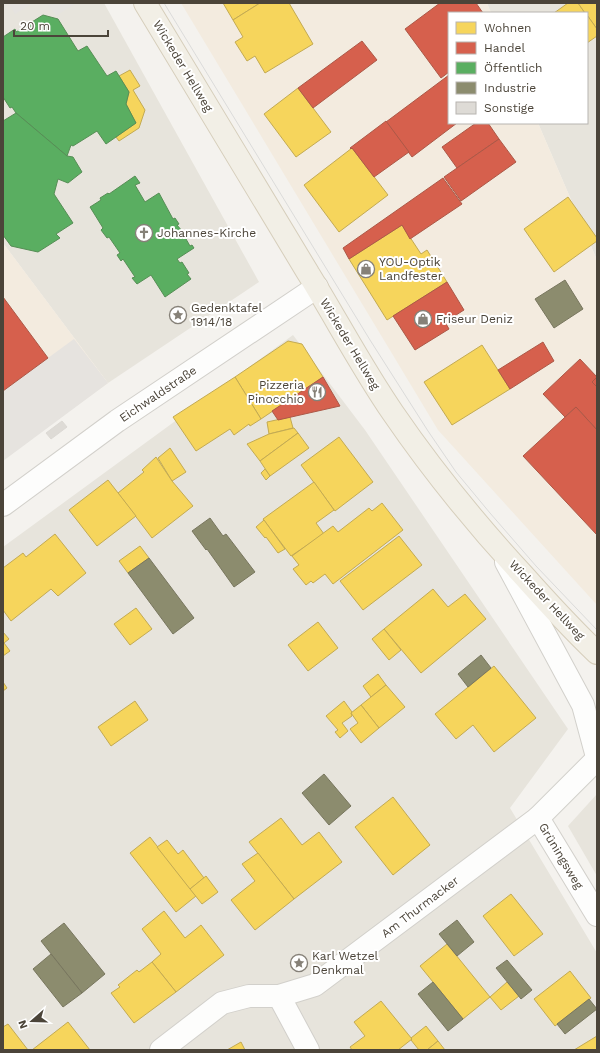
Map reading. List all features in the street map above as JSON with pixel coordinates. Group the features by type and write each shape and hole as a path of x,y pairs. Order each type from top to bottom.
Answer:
{"main road":[{"name":"Wickeder Hellweg","path":"145,3 317,288 353,352 393,414 443,482 498,547 556,611 597,653"}],"street":[{"name":"Eichwaldstraße","path":"3,505 117,421 317,288"},
{"name":"Am Thurmacker","path":"162,1050 222,1003 249,996 279,996 315,985 538,818 597,758 583,705 498,547"},
{"name":"Grüningsweg","path":"538,818 597,916"},
{"path":"279,996 308,1050"}],"shaded area":[{"path":"3,3 104,3 259,282 108,383 3,243"},
{"path":"8,3 33,3 15,14"},
{"path":"47,3 76,3 56,16"},
{"path":"181,3 487,3 491,12 448,12 448,124 538,124 597,260 597,605 438,430"},
{"path":"487,3 597,3 597,260 538,124 588,124 588,12 491,12"},
{"path":"3,243 108,383 3,459"},
{"path":"293,335 365,430 568,729 510,808 597,953 597,1050 3,1050 3,547"},
{"path":"74,339 108,383 3,461 3,391"},
{"path":"597,794 597,876 568,826"}],"building: Wohnen":[{"path":"223,3 260,3 233,20"},
{"path":"260,3 289,3 313,44 265,73 255,56 247,61 235,42 243,37 233,20"},
{"path":"568,3 578,3 584,12 555,12"},
{"path":"578,3 597,3 597,29 588,16 588,12 584,12"},
{"path":"588,16 597,29 597,36 588,42"},
{"path":"130,70 140,86 133,90 145,110 139,128 119,141 116,137 136,123 126,104 129,92 119,76"},
{"path":"298,88 331,132 296,157 264,114"},
{"path":"352,148 388,195 339,232 304,185"},
{"path":"568,197 597,238 597,241 554,272 524,229"},
{"path":"402,225 421,254 427,250 447,282 387,320 349,259"},
{"path":"288,341 302,344 323,377 261,419 235,377"},
{"path":"482,345 510,389 452,425 424,382"},
{"path":"235,377 261,419 250,426 249,424 234,435 230,429 196,451 173,417"},
{"path":"290,417 293,428 269,434 267,422"},
{"path":"294,428 298,433 260,461 247,444 269,434"},
{"path":"298,433 309,448 270,476 260,461"},
{"path":"339,437 373,482 335,511 301,465"},
{"path":"170,448 186,472 172,481 158,458"},
{"path":"156,457 172,481 193,506 152,538 118,493 144,472 142,470"},
{"path":"265,469 270,476 266,480 261,473"},
{"path":"108,480 136,516 97,546 69,510"},
{"path":"314,482 334,510 316,523 324,534 291,556 263,519"},
{"path":"382,503 403,530 333,584 325,574 313,583 311,581 306,585 293,569 299,565 292,556 333,526 338,532 369,508 372,511"},
{"path":"264,520 285,549 278,553 256,527"},
{"path":"55,534 86,573 58,596 51,589 11,621 3,610 3,568 23,553 26,557"},
{"path":"399,536 422,565 363,610 340,581"},
{"path":"140,546 149,558 128,573 119,561"},
{"path":"433,589 448,607 465,594 486,619 421,673 384,629"},
{"path":"136,608 152,629 130,645 114,624"},
{"path":"318,622 338,648 308,671 288,645"},
{"path":"384,629 401,650 389,660 372,639"},
{"path":"3,632 9,639 4,643 10,651 3,656"},
{"path":"494,666 536,718 494,752 473,725 456,739 435,714"},
{"path":"378,674 386,685 371,697 363,686"},
{"path":"3,682 7,688 3,691"},
{"path":"386,685 405,707 379,728 361,705"},
{"path":"135,701 148,720 111,746 98,727"},
{"path":"344,701 352,712 352,716 342,723 348,731 340,738 335,732 338,730 326,716"},
{"path":"361,705 379,728 361,743 350,729 358,723 351,713"},
{"path":"393,797 430,845 393,875 355,827"},
{"path":"281,818 302,845 319,832 342,862 294,899 249,842"},
{"path":"150,837 196,896 176,912 130,853"},
{"path":"167,840 178,854 183,850 204,878 190,889 157,847"},
{"path":"258,853 294,899 255,930 231,900 255,881 242,864"},
{"path":"206,876 218,892 202,904 190,889"},
{"path":"511,894 543,934 514,956 483,916"},
{"path":"164,911 185,938 201,925 224,955 176,992 152,962 161,954 142,929"},
{"path":"447,944 490,997 463,1019 420,966"},
{"path":"152,962 176,992 134,1023 111,993 120,987 118,985 137,970 139,972"},
{"path":"570,971 591,998 555,1026 534,999"},
{"path":"507,982 519,996 501,1010 490,997"},
{"path":"381,1001 412,1039 398,1050 352,1050 350,1047 365,1036 354,1022"},
{"path":"68,1022 90,1050 32,1050"},
{"path":"8,1024 28,1050 3,1050 3,1027"},
{"path":"426,1026 438,1041 427,1050 419,1050 411,1038"},
{"path":"597,1036 597,1050 574,1050"},
{"path":"438,1041 445,1050 427,1050"},
{"path":"241,1042 245,1050 227,1050"}],"building: Handel":[{"path":"440,3 476,3 482,12 448,12 448,73 441,78 405,29"},
{"path":"362,41 377,60 313,108 298,88"},
{"path":"448,76 448,124 456,124 412,157 386,122"},
{"path":"386,121 409,152 374,177 352,148 350,148"},
{"path":"475,124 489,124 499,139 457,168 442,147"},
{"path":"499,139 516,162 461,201 444,177"},
{"path":"443,178 462,204 410,239 402,225 349,259 343,248"},
{"name":"Friseur Deniz","path":"447,282 464,310 445,322 449,329 415,350 393,316"},
{"path":"3,297 48,358 3,391"},
{"path":"543,342 554,361 510,389 498,370"},
{"path":"580,359 597,377 592,382 597,387 597,430 576,407 565,417 543,394"},
{"name":"Pizzeria Pinocchio","path":"323,377 340,406 278,420 272,411"},
{"path":"597,377 597,387 592,382"},
{"path":"576,407 597,430 597,535 523,456"}],"building: Öffentlich":[{"path":"43,15 58,19 78,51 87,46 107,76 116,71 129,92 126,104 136,123 106,144 97,131 73,146 71,145 67,156 16,113 12,107 10,108 3,97 3,37 15,29 16,32"},
{"path":"16,113 67,156 73,157 82,172 68,183 58,179 54,194 73,223 56,234 60,238 38,252 11,246 3,235 3,121"},
{"name":"Johannes-Kirche","path":"135,176 140,183 135,185 145,202 159,193 173,219 175,218 179,224 177,225 188,238 186,239 190,246 192,245 194,248 177,259 180,263 182,262 191,279 165,297 151,275 137,284 132,278 135,277 123,259 121,261 117,255 120,253 109,237 107,238 101,230 103,228 90,207 101,200 100,198 108,193 109,194"}],"building: Industrie":[{"path":"565,280 583,309 554,328 535,299"},
{"path":"210,518 223,536 226,534 255,572 234,587 192,531"},
{"path":"149,558 194,618 173,634 128,573"},
{"path":"481,655 491,668 468,687 458,674"},
{"path":"324,774 351,806 329,825 302,793"},
{"path":"457,920 474,942 457,956 439,934"},
{"path":"64,923 105,974 82,993 41,941"},
{"path":"51,954 82,993 63,1007 33,969"},
{"path":"507,960 532,990 521,999 496,968"},
{"path":"433,982 463,1019 448,1031 418,994"},
{"path":"589,999 597,1009 565,1034 557,1024"}],"building: Sonstige":[{"path":"62,421 67,427 51,439 46,433"}],"tram line":[{"path":"164,3 370,340 456,472 536,566 597,630"}],"place":[{"name":"Johannes-Kirche","path":"144,233"},
{"name":"YOU-Optik Landfester","path":"366,269"},
{"name":"Gedenktafel 1914/18","path":"178,315"},
{"name":"Friseur Deniz","path":"423,319"},
{"name":"Pizzeria Pinocchio","path":"317,392"},
{"name":"Karl Wetzel Denkmal","path":"299,963"}]}
